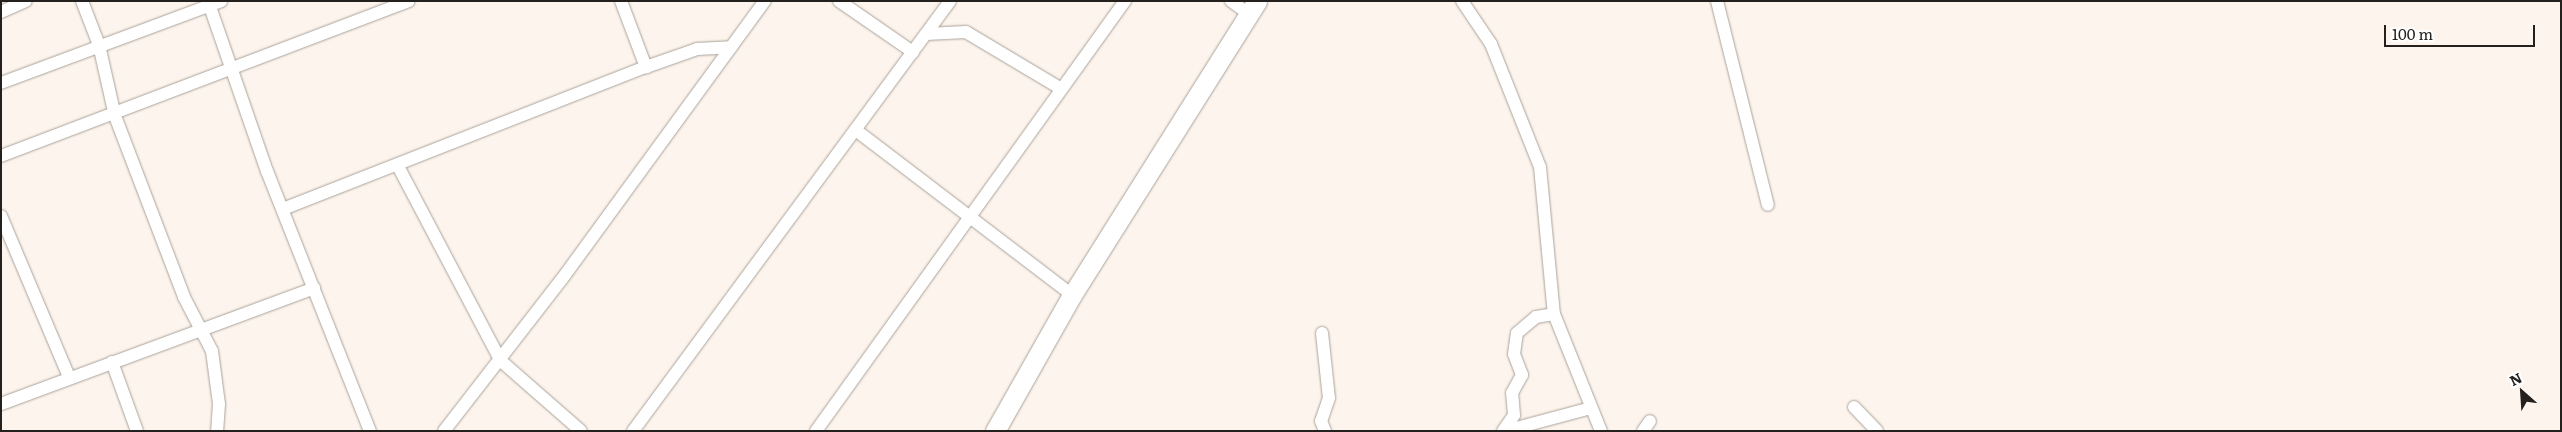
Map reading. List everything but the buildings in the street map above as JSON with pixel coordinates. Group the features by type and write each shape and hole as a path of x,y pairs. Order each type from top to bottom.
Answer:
{"main road":[{"path":"995,431 1072,295 1253,7"}],"street":[{"path":"1,12 26,1"},
{"path":"82,1 99,45 114,116 200,330 212,351 219,404 217,431"},
{"path":"1,156 114,116 231,68 409,1"},
{"path":"621,1 646,67"},
{"path":"444,431 501,361 765,1"},
{"path":"839,1 913,52"},
{"path":"633,431 758,256 857,131 950,1"},
{"path":"816,431 1060,88 1125,1"},
{"path":"1231,1 1253,7"},
{"path":"1462,1 1491,44 1543,177 1554,314 1601,431"},
{"path":"1717,1 1768,205"},
{"path":"1,83 213,3 231,68 283,209 370,431"},
{"path":"926,34 966,32 1060,88"},
{"path":"283,209 398,166 646,67 697,49 731,47"},
{"path":"857,131 1072,295"},
{"path":"398,166 501,361 581,431"},
{"path":"1,216 69,377"},
{"path":"1,404 69,377 314,288"},
{"path":"1504,431 1514,415 1512,392 1522,375 1514,354 1517,333 1536,317 1554,314"},
{"path":"1322,333 1329,398 1321,422 1325,431"},
{"path":"112,362 137,431"},
{"path":"1854,407 1877,431"},
{"path":"1504,431 1591,408"}]}
